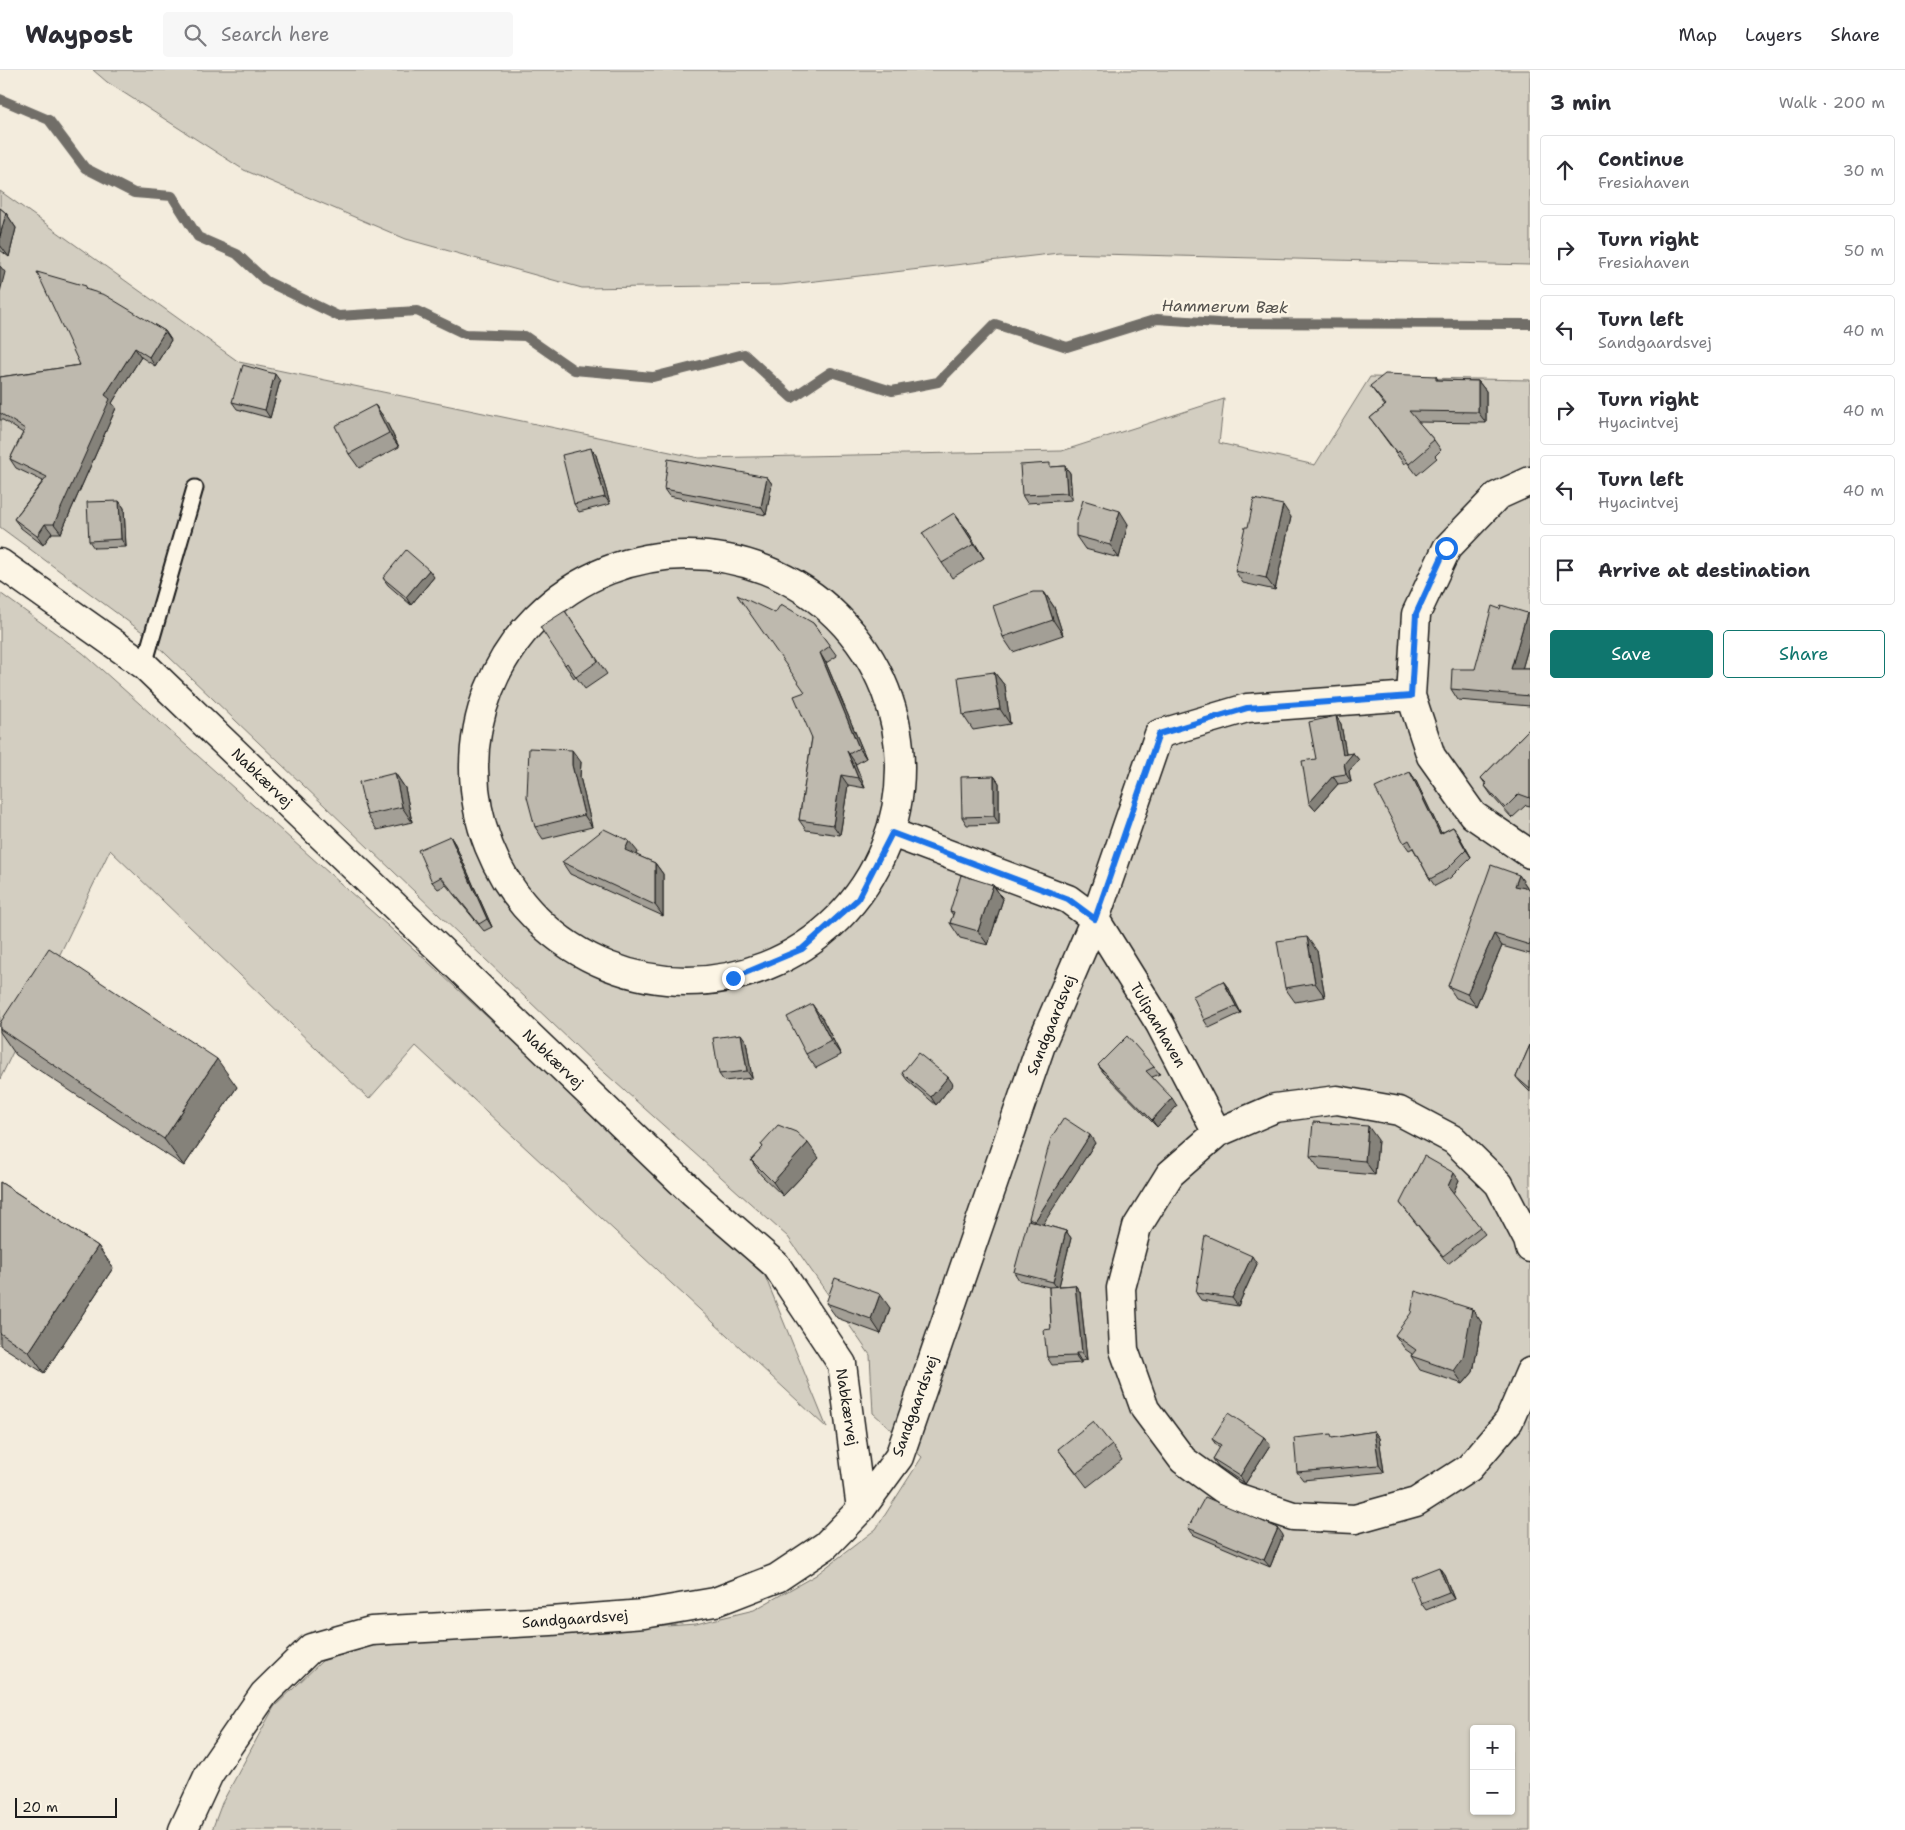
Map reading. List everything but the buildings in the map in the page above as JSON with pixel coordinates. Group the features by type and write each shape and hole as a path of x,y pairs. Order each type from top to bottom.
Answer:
{"street":[{"path":"1530,481 1497,496 1446,548 1416,614 1411,696 1430,756 1473,815 1530,854"},
{"path":"716,555 787,578 846,623 886,686 902,759 892,833 858,899 802,949 733,978 659,981 605,964 588,958 528,913 488,850 472,777 482,703 517,637 572,587 641,558 716,555"},
{"name":"Nabkærvej","path":"0,563 144,665 694,1194 776,1265 842,1364 861,1509"},
{"name":"Sandgaardsvej","path":"183,1830 209,1774 264,1694 311,1648 371,1630 551,1621 644,1614 715,1602 777,1578 825,1546 861,1509 899,1457 1042,1042 1095,919 1159,734 1247,708 1411,696"},
{"path":"892,833 1068,899 1095,919"},
{"name":"Tulipanhaven","path":"1095,919 1160,1024 1217,1133"},
{"path":"1530,1248 1528,1240 1499,1184 1454,1140 1398,1111 1337,1100 1275,1108 1217,1133 1170,1174 1137,1227 1121,1288 1124,1350 1142,1401 1145,1409 1182,1460 1233,1496 1293,1516 1355,1519 1416,1502 1469,1468 1509,1421 1530,1372"}],"lane":[{"path":"144,665 195,488"}],"shaded area":[{"path":"93,70 1530,70 1530,265 1059,253 781,285 582,288 406,239 244,170 107,82"},
{"path":"0,191 239,362 699,458 1062,451 1224,399 1219,443 1315,465 1370,377 1530,380 1530,1830 212,1830 222,1803 274,1707 322,1661 370,1646 696,1624 754,1610 816,1575 876,1529 922,1457 873,1413 870,1355 788,1237 596,1065 145,634 0,527"},
{"path":"0,593 83,653 425,959 765,1276 827,1428 416,1046 369,1099 110,850 0,1079"}],"waterway":[{"name":"Hammerum Bæk","path":"0,99 49,120 85,168 134,193 172,196 198,237 237,254 266,281 338,316 417,311 465,334 525,336 574,370 653,377 744,354 792,398 831,372 892,391 938,382 995,324 1067,347 1157,319 1219,323 1530,324"}],"route":[{"path":"733,978 802,949 858,899 892,833 1068,899 1095,919 1159,734 1247,708 1411,696 1416,614 1446,548"}]}
